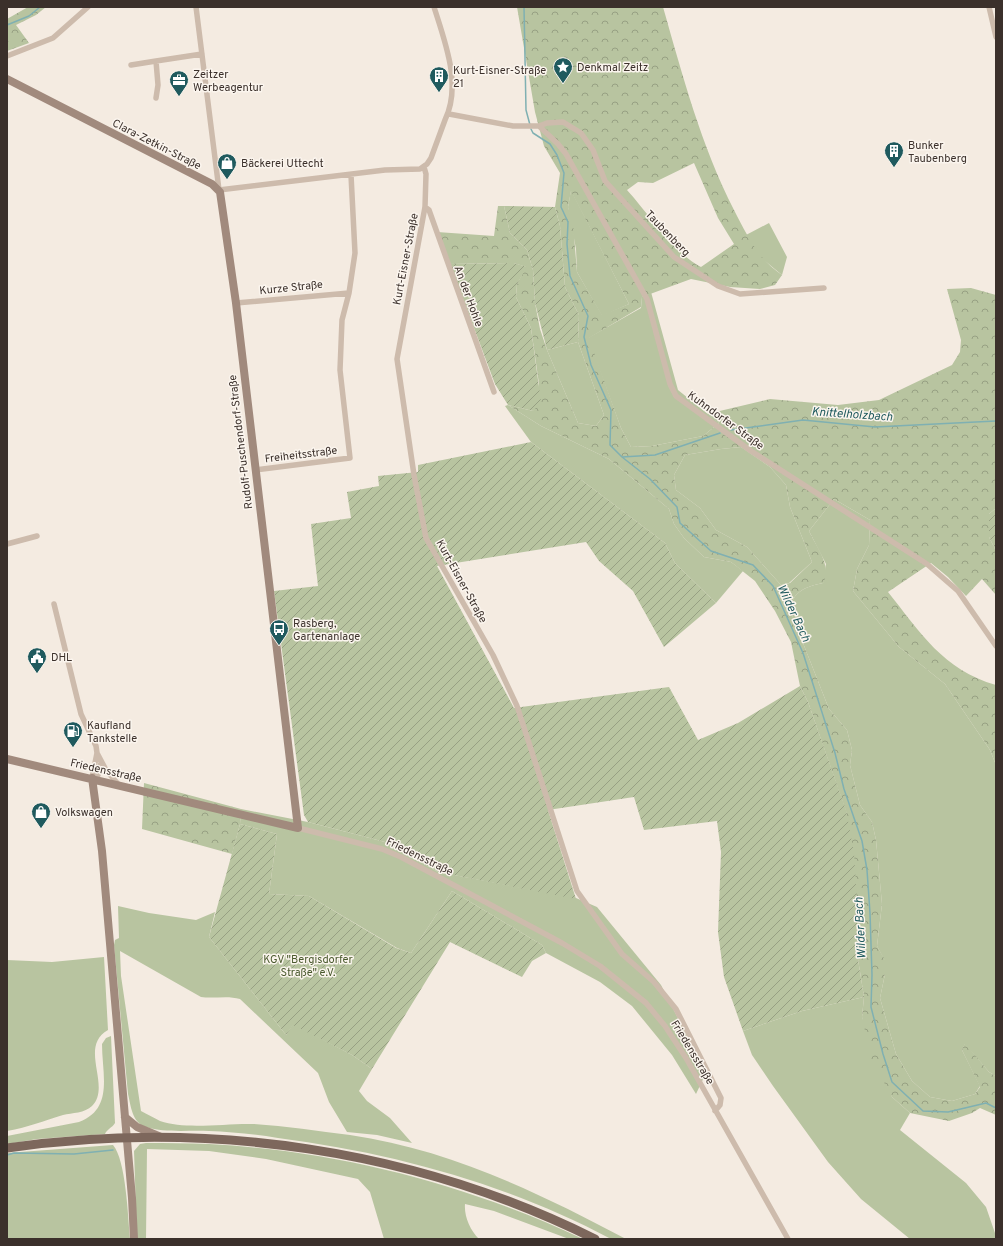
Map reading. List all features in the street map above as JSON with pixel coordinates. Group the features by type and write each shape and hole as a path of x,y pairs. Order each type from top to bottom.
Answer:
{"main road":[{"path":"7,1148 84,1140 161,1137 222,1139 272,1144 338,1154 387,1164 445,1180 507,1201 595,1239"}],"street":[{"path":"7,56 53,38 88,7"},
{"name":"Rudolf-Puschendorf-Straße","path":"196,7 219,190 236,303 254,470 298,828"},
{"path":"219,190 393,169 416,170 424,167 431,158 448,114 452,89 451,73 434,7"},
{"path":"989,7 996,37"},
{"path":"131,65 202,54"},
{"path":"156,60 158,85 156,98"},
{"name":"Clara-Zetkin-Straße","path":"7,80 212,184 219,190"},
{"path":"448,114 505,125 534,126"},
{"name":"Taubenberg","path":"534,126 563,122 581,133 593,150 605,181 674,257 718,286 740,294 824,288"},
{"name":"Kuhndorfer Straße","path":"534,126 558,144 566,154 647,299 670,384 676,396 747,448 927,564 958,591 996,646"},
{"name":"Kurt-Eisner-Straße","path":"424,167 426,174 426,207 396,359 414,475 426,538 493,655 517,706 577,891 622,954 654,982 676,1009 721,1098 720,1105 715,1111"},
{"path":"349,293 355,243 351,175"},
{"name":"An der Hohle","path":"426,207 429,210 494,392"},
{"name":"Kurze Straße","path":"236,303 349,293"},
{"name":"Freiheitsstraße","path":"254,470 350,458 340,370 342,320 349,293"},
{"path":"7,544 37,536"},
{"path":"54,604 81,714 94,741 97,753 101,758 101,762 118,784"},
{"path":"97,753 92,778 102,851 134,1239"},
{"name":"Friedensstraße","path":"7,759 118,784 376,847 400,857 562,943 600,966 646,1003 665,1026 686,1058 788,1239"},
{"path":"92,778 98,775 101,762"},
{"path":"125,1117 137,1127 161,1137"}],"green space":[{"path":"28,7 46,7 36,15 16,25 29,43 7,51 7,19"},
{"path":"517,7 663,7 702,136 722,185 754,246 766,262 782,275 775,285 760,289 730,287 691,279 642,297 641,307 589,338 621,428 631,447 652,446 703,436 719,423 707,414 770,399 838,405 879,400 952,365 960,352 961,340 947,289 971,288 996,295 996,508 989,514 989,537 996,551 996,595 982,579 966,596 948,577 931,563 888,592 922,635 947,660 961,670 996,685 996,765 990,750 945,684 899,647 853,591 857,569 869,545 870,520 834,499 809,531 825,563 826,577 823,583 805,588 797,594 790,610 829,709 847,730 852,750 850,765 860,805 872,822 876,840 882,904 877,946 885,960 885,974 880,998 896,1054 912,1081 930,1097 952,1101 975,1094 980,1087 962,1050 965,1043 989,1072 996,1076 996,1115 980,1108 972,1113 949,1121 910,1113 892,1097 871,1059 862,1017 864,997 857,953 857,903 846,811 808,702 800,686 791,642 775,611 755,581 731,562 704,557 684,538 674,524 669,509 609,459 541,426 508,405 533,411 539,384 531,328 516,297 517,284 526,267 514,263 449,264 437,232 494,236 498,206 504,206 510,233 527,250 533,270 535,303 540,329 547,350 578,423 596,426 604,415 578,342 579,315 565,287 560,226 555,207 560,173 544,146 535,112","holes":["694,163 718,218 734,244 701,267 691,261 672,243 627,190 638,182 653,183","571,191 629,304 602,315 577,272 573,223 568,207","741,447 770,467 786,485 790,507 812,562 790,583 781,585 747,547 716,530 700,508 676,490 674,475 685,455"]},
{"path":"571,190 629,304 602,316 577,272 576,249 568,207"},
{"path":"504,206 555,207 560,226 565,287 579,315 578,342 547,350 535,303 533,270 527,250 510,233"},
{"path":"769,223 787,257 782,275 759,256 746,235"},
{"path":"514,263 527,267 517,284 516,297 531,328 541,402 533,411 508,405 495,384 450,264"},
{"path":"651,292 678,390 719,423 703,436 652,446 631,447 621,428 588,338 641,308 642,297"},
{"path":"578,342 604,415 596,426 578,423 547,350"},
{"path":"508,405 541,426 609,459 669,509 674,524 684,538 704,557 731,562 743,571 716,603 675,563 665,543 531,442 505,406"},
{"path":"531,442 665,543 675,563 716,603 664,647 633,591 599,561 586,542 437,566 514,708 669,687 698,740 738,723 800,686 808,702 846,810 854,853 857,903 857,953 864,997 802,1011 743,1031 724,977 718,932 721,852 717,821 644,830 634,797 548,810 576,899 438,872 385,842 308,822 304,815 274,591 318,586 311,524 351,518 347,492 379,486 378,476 418,472 418,465"},
{"path":"741,447 770,467 786,485 790,507 812,562 789,583 781,585 747,547 716,530 700,508 676,490 674,475 685,455"},
{"path":"834,499 870,520 869,545 857,569 853,591 899,647 945,684 990,750 996,765 996,1076 989,1072 965,1044 962,1050 980,1086 975,1094 952,1101 930,1097 912,1081 896,1054 880,998 885,974 885,961 877,946 882,904 876,840 872,822 860,805 850,765 852,750 847,730 829,709 790,610 797,594 805,588 823,583 826,564 809,531"},
{"path":"996,508 996,551 989,537 989,514"},
{"path":"144,783 241,809 240,824 232,854 142,829"},
{"path":"241,809 308,822 385,842 438,872 576,898 597,907 661,985 705,1075 696,1094 672,1055 632,1006 600,982 546,953 542,945 452,891 411,953 397,948 309,896 269,894 277,834 240,824"},
{"name":"KGV \"Bergisdorfer Straße\" e.V.","path":"240,824 277,834 269,894 309,896 396,948 411,953 452,891 542,945 546,953 532,961 522,977 450,942 372,1069 352,1055 293,1025 286,1035 209,937"},
{"path":"118,906 149,913 196,920 215,912 209,937 286,1035 293,1024 352,1055 372,1069 359,1091 367,1101 390,1118 412,1143 377,1135 347,1132 329,1102 318,1073 240,999 230,997 201,997 120,951 121,976 141,1111 160,1121 170,1124 194,1126 254,1124 278,1126 350,1135 422,1151 458,1162 527,1190 626,1239 611,1239 572,1219 531,1202 491,1187 407,1162 321,1144 261,1135 218,1131 161,1130 141,1125 133,1114 128,1094 114,945 115,940 119,938"},
{"path":"104,957 108,1030 100,1037 96,1046 95,1056 99,1088 97,1098 92,1106 86,1110 7,1131 7,960 52,962"},
{"path":"864,997 862,1017 892,1097 910,1113 900,1130 966,1183 986,1207 996,1236 995,1239 910,1239 861,1199 828,1162 752,1055 743,1031 802,1011"},
{"path":"111,1036 115,1123 105,1134 37,1139 7,1144 7,1136 79,1122 90,1116 97,1109 102,1100 104,1089 102,1044 106,1038"},
{"path":"140,1144 209,1144 258,1148 306,1154 354,1163 448,1187 539,1219 583,1239 569,1239 494,1211 465,1204 468,1223 479,1239 384,1239 370,1192 358,1179 266,1159 209,1151 147,1149 146,1239 137,1239 134,1151"},
{"path":"113,1145 121,1163 124,1176 130,1239 7,1239 7,1153"}],"waterway":[{"name":"Wilder Bach","path":"7,25 29,16 40,7"},
{"name":"Wilder Bach","path":"524,7 526,110 530,125"},
{"name":"Wilder Bach","path":"531,129 533,133 550,144 557,155 564,173 561,207 568,222 567,244 570,276 588,316 584,337 591,365 611,410 610,445 622,457 650,479 677,507 680,523 711,551 753,565 773,586 803,653 835,753 844,789 862,841 867,870 870,913 872,975 871,1007 892,1082 923,1111 948,1112 986,1103 996,1108"},
{"name":"Knittelholzbach","path":"731,430 803,420 875,427 996,421"},
{"name":"Knittelholzbach","path":"622,457 655,455 720,433"},
{"path":"7,1155 14,1153 74,1154 113,1150"}],"place":[{"name":"Denkmal Zeitz","path":"563,84"},
{"name":"Kurt-Eisner-Straße 21","path":"439,93"},
{"name":"Zeitzer Werbeagentur","path":"179,97"},
{"name":"Bunker Taubenberg","path":"894,168"},
{"name":"Bäckerei Uttecht","path":"227,180"},
{"name":"Rasberg, Gartenanlage","path":"279,646"},
{"name":"DHL","path":"37,674"},
{"name":"Kaufland Tankstelle","path":"73,748"},
{"name":"Volkswagen","path":"41,829"}]}
